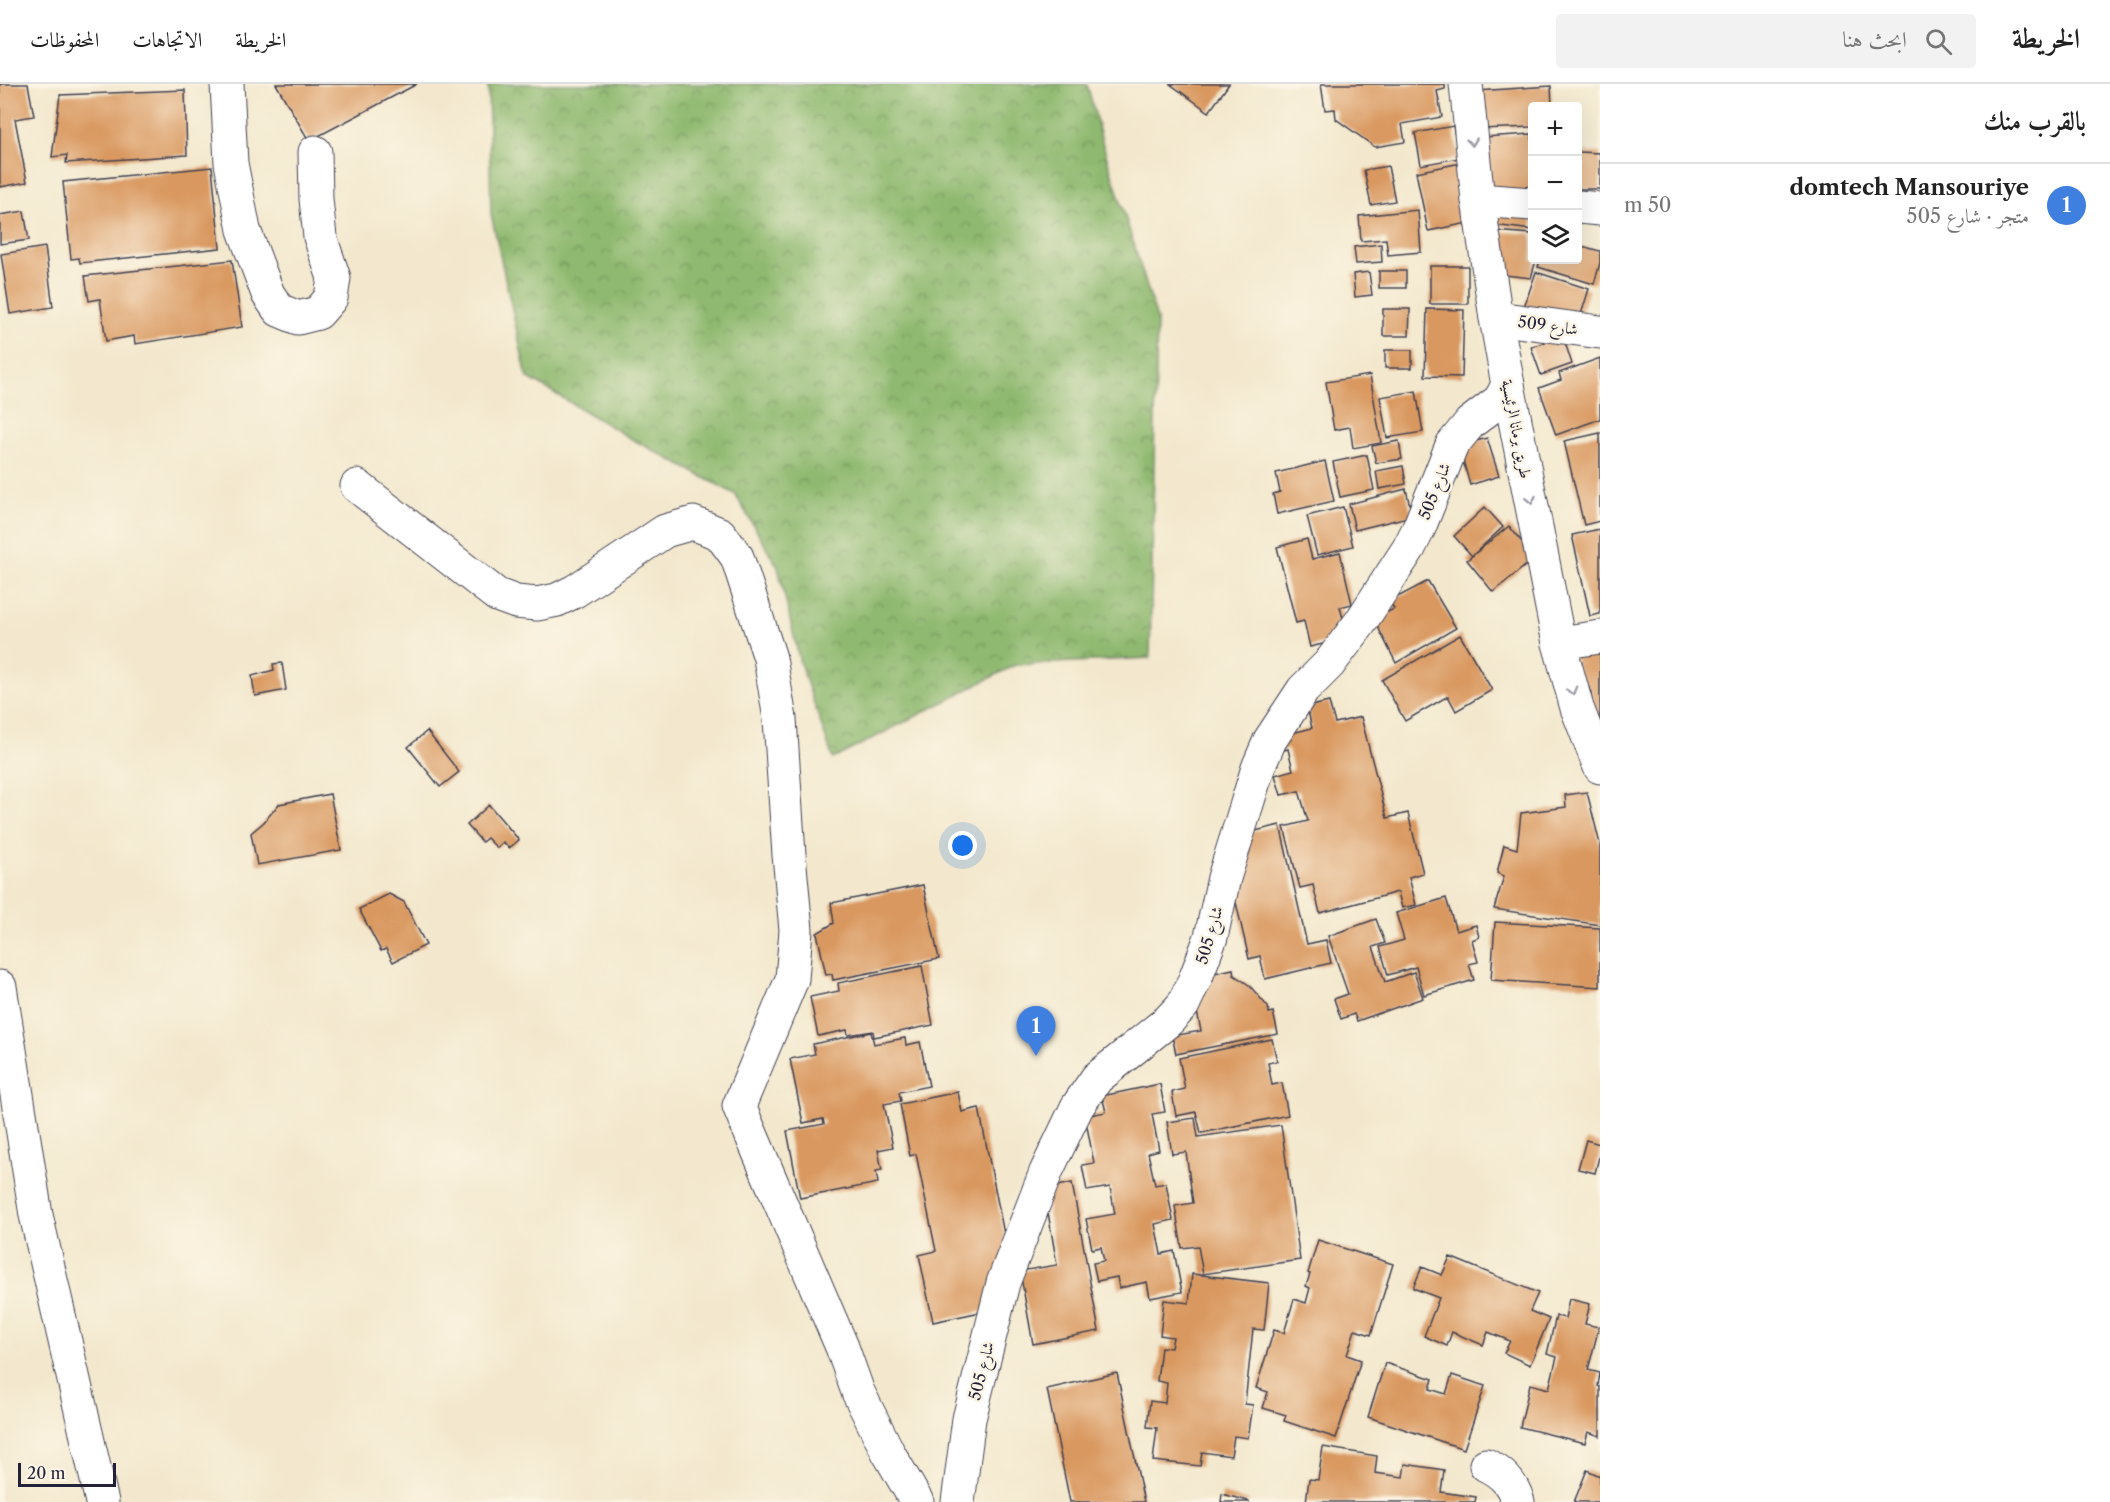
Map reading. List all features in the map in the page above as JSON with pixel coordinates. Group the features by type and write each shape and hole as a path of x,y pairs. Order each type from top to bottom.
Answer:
{"street":[{"path":"227,84 231,163 244,230 268,294 279,310 298,318 318,313 331,298 334,278 320,237 315,152"},
{"name":"طريق برمانا الرئيسية","path":"1466,84 1479,200 1508,385 1559,643 1577,708 1600,767"},
{"path":"1479,200 1528,204"},
{"path":"1582,207 1600,209"},
{"name":"شارع 509","path":"1496,318 1600,332"},
{"name":"شارع 505","path":"958,1502 969,1419 1003,1283 1046,1172 1077,1107 1097,1078 1168,1022 1183,1005 1211,937 1224,878 1258,768 1270,740 1303,690 1329,664 1365,615 1409,548 1456,438 1479,414 1500,400 1508,385"},
{"path":"357,486 497,595 516,602 537,604 557,600 575,591 665,531 693,523 720,534 737,557 770,658 780,719 796,930 792,979 739,1106 842,1347 858,1392 888,1452 917,1502"},
{"path":"1559,643 1600,637"},
{"path":"0,987 36,1215 102,1502"},
{"path":"1486,1465 1500,1472 1509,1481 1518,1502"}],"green space":[{"path":"488,84 1087,84 1103,145 1157,319 1150,658 1015,665 833,759 800,663 778,567 735,494 630,438 527,377 491,214"}],"building":[{"path":"0,84 28,84 34,116 15,119 27,182 0,187"},
{"path":"276,84 417,84 309,141"},
{"path":"1170,84 1229,84 1209,112"},
{"path":"1321,84 1445,84 1445,89 1437,91 1442,117 1402,124 1405,142 1375,147 1336,119 1335,109 1325,110"},
{"path":"1551,86 1552,102 1528,102 1528,127 1479,129 1477,91"},
{"path":"185,90 187,155 66,163 67,155 52,157 60,95"},
{"path":"1453,126 1459,158 1421,165 1415,133"},
{"path":"1528,134 1528,195 1487,192 1483,137"},
{"path":"1582,152 1600,153 1600,189 1582,189"},
{"path":"1461,163 1473,222 1428,231 1416,172"},
{"path":"1388,166 1395,201 1371,205 1364,170"},
{"path":"212,167 220,248 80,263 79,258 71,259 63,182"},
{"path":"1497,203 1528,207 1528,229 1494,225"},
{"path":"1418,210 1421,252 1388,255 1386,239 1361,241 1359,216"},
{"path":"24,211 29,240 0,244 0,215"},
{"path":"1494,231 1528,234 1528,264 1535,264 1531,278 1496,274"},
{"path":"1381,244 1382,262 1356,264 1354,247"},
{"path":"1582,246 1600,251 1600,263 1594,284 1538,267 1539,264 1582,264"},
{"path":"45,247 53,307 10,314 1,254"},
{"path":"232,260 242,327 135,344 134,336 106,341 100,299 89,301 85,276"},
{"path":"1430,266 1468,266 1468,304 1430,304"},
{"path":"1379,271 1406,271 1406,288 1379,288"},
{"path":"1369,272 1372,295 1355,297 1353,274"},
{"path":"1536,272 1589,289 1578,324 1524,307"},
{"path":"1383,309 1410,309 1409,336 1383,336"},
{"path":"1427,309 1464,310 1462,377 1425,376"},
{"path":"1563,336 1572,364 1541,375 1531,347"},
{"path":"1385,350 1412,350 1412,368 1385,368"},
{"path":"1600,358 1600,419 1556,435 1539,388 1561,380 1559,373"},
{"path":"1370,375 1381,443 1353,448 1350,427 1334,430 1326,382"},
{"path":"1416,391 1423,432 1387,438 1380,397"},
{"path":"1600,433 1600,521 1584,525 1564,441"},
{"path":"1487,438 1499,476 1470,485 1459,446"},
{"path":"1399,441 1402,459 1376,463 1372,446"},
{"path":"1367,455 1374,490 1340,497 1333,462"},
{"path":"1325,461 1334,501 1277,514 1273,494 1280,492 1276,473"},
{"path":"1403,466 1406,484 1379,489 1376,471"},
{"path":"1406,489 1412,516 1355,530 1349,504"},
{"path":"1343,507 1353,546 1317,555 1307,516"},
{"path":"1485,507 1503,527 1472,556 1454,536"},
{"path":"1509,526 1535,558 1493,592 1467,560"},
{"path":"1600,529 1600,614 1590,616 1572,535"},
{"path":"1307,539 1312,559 1340,552 1352,604 1340,607 1348,638 1310,647 1304,621 1296,623 1277,547"},
{"path":"1428,581 1456,628 1396,663 1374,619 1394,609 1390,601"},
{"path":"1460,635 1492,690 1456,711 1448,696 1405,721 1382,680"},
{"path":"1600,649 1600,751 1590,688 1582,690 1574,654"},
{"path":"282,663 286,690 255,696 252,676 274,670 273,664"},
{"path":"1329,702 1335,723 1361,717 1387,818 1408,813 1423,873 1409,877 1416,905 1402,908 1398,892 1320,913 1313,885 1300,888 1284,827 1308,821 1299,791 1281,795 1275,775 1293,770 1288,749 1277,752 1273,738 1312,728 1307,707"},
{"path":"427,731 459,772 440,787 408,747"},
{"path":"1587,792 1600,844 1600,925 1494,909 1504,876 1497,873 1504,845 1517,849 1521,813 1566,807 1565,795"},
{"path":"330,794 341,850 257,865 251,833 279,804"},
{"path":"489,805 519,840 509,848 503,842 497,848 487,838 482,842 467,825"},
{"path":"1280,825 1307,944 1326,940 1331,963 1265,979 1260,956 1249,959 1229,872 1243,834"},
{"path":"923,885 939,959 833,980 832,974 826,975 817,933 834,923 831,903"},
{"path":"389,894 404,902 426,945 393,962 386,949 381,951 359,909"},
{"path":"1446,898 1456,931 1476,925 1479,937 1472,940 1478,962 1469,964 1474,980 1424,995 1416,967 1388,975 1380,947 1404,940 1396,913"},
{"path":"1376,919 1385,943 1373,947 1385,982 1414,972 1423,998 1357,1021 1354,1014 1341,1019 1334,999 1348,994 1328,936"},
{"path":"1495,922 1600,928 1600,987 1491,980"},
{"path":"922,966 933,1025 874,1037 873,1031 848,1035 847,1030 818,1036 810,997 839,991 838,983"},
{"path":"1233,969 1234,975 1249,985 1268,1007 1269,1013 1273,1012 1278,1034 1176,1054 1172,1036 1201,1031 1195,1002 1210,974"},
{"path":"871,1032 874,1044 905,1038 906,1045 920,1042 929,1086 899,1092 901,1101 884,1104 893,1147 878,1150 882,1170 876,1171 878,1183 800,1198 787,1131 824,1124 823,1119 803,1123 790,1059 815,1054 813,1044"},
{"path":"1272,1039 1277,1061 1268,1063 1272,1085 1282,1083 1288,1115 1201,1133 1196,1112 1176,1116 1172,1092 1185,1089 1179,1058"},
{"path":"1160,1084 1165,1112 1152,1114 1159,1150 1148,1153 1155,1185 1166,1183 1173,1220 1155,1224 1161,1254 1174,1251 1182,1292 1150,1298 1147,1282 1119,1288 1117,1277 1097,1281 1093,1263 1104,1261 1101,1247 1092,1249 1086,1219 1115,1214 1110,1187 1087,1191 1082,1165 1094,1163 1085,1116 1106,1112 1102,1096"},
{"path":"958,1092 962,1112 979,1108 1006,1244 985,1311 933,1322 919,1255 936,1251 916,1154 910,1156 900,1104"},
{"path":"1195,1118 1198,1137 1281,1125 1300,1260 1203,1274 1198,1246 1182,1248 1175,1206 1193,1203 1186,1152 1172,1154 1167,1122"},
{"path":"1586,1140 1600,1144 1595,1173 1578,1169"},
{"path":"1072,1183 1099,1331 1033,1344 1020,1271 1057,1265 1044,1189"},
{"path":"1318,1240 1393,1264 1371,1335 1355,1330 1347,1355 1361,1360 1336,1438 1284,1421 1286,1415 1263,1408 1268,1392 1256,1388 1274,1330 1284,1333 1294,1299 1306,1303 1310,1288 1306,1286 1310,1274 1308,1273"},
{"path":"1450,1257 1538,1293 1530,1311 1549,1319 1530,1365 1504,1353 1510,1341 1488,1332 1483,1345 1452,1332 1447,1346 1424,1336 1439,1298 1413,1288 1422,1267 1442,1275"},
{"path":"1192,1274 1269,1283 1264,1330 1253,1329 1245,1404 1253,1405 1248,1438 1234,1436 1231,1456 1202,1452 1200,1466 1153,1461 1157,1428 1147,1427 1150,1401 1165,1403 1167,1383 1157,1381 1161,1347 1171,1348 1173,1337 1160,1335 1164,1300 1189,1303"},
{"path":"1569,1299 1590,1304 1585,1324 1599,1327 1588,1370 1600,1373 1598,1386 1600,1387 1600,1436 1588,1432 1585,1443 1520,1427 1530,1384 1549,1389 1557,1357 1547,1354 1556,1316 1565,1318"},
{"path":"1385,1363 1433,1379 1430,1389 1446,1394 1452,1375 1485,1386 1464,1449 1368,1417"},
{"path":"1117,1373 1144,1502 1070,1502 1047,1389"},
{"path":"1323,1447 1377,1456 1375,1473 1403,1477 1405,1464 1444,1470 1441,1492 1476,1497 1475,1502 1306,1502 1309,1479 1318,1480"},
{"path":"1587,1470 1600,1476 1600,1502 1574,1502"},
{"path":"1222,1494 1249,1501 1249,1502 1221,1502"}],"place":[{"name":"domtech Mansouriye","path":"1036,1056"}]}
